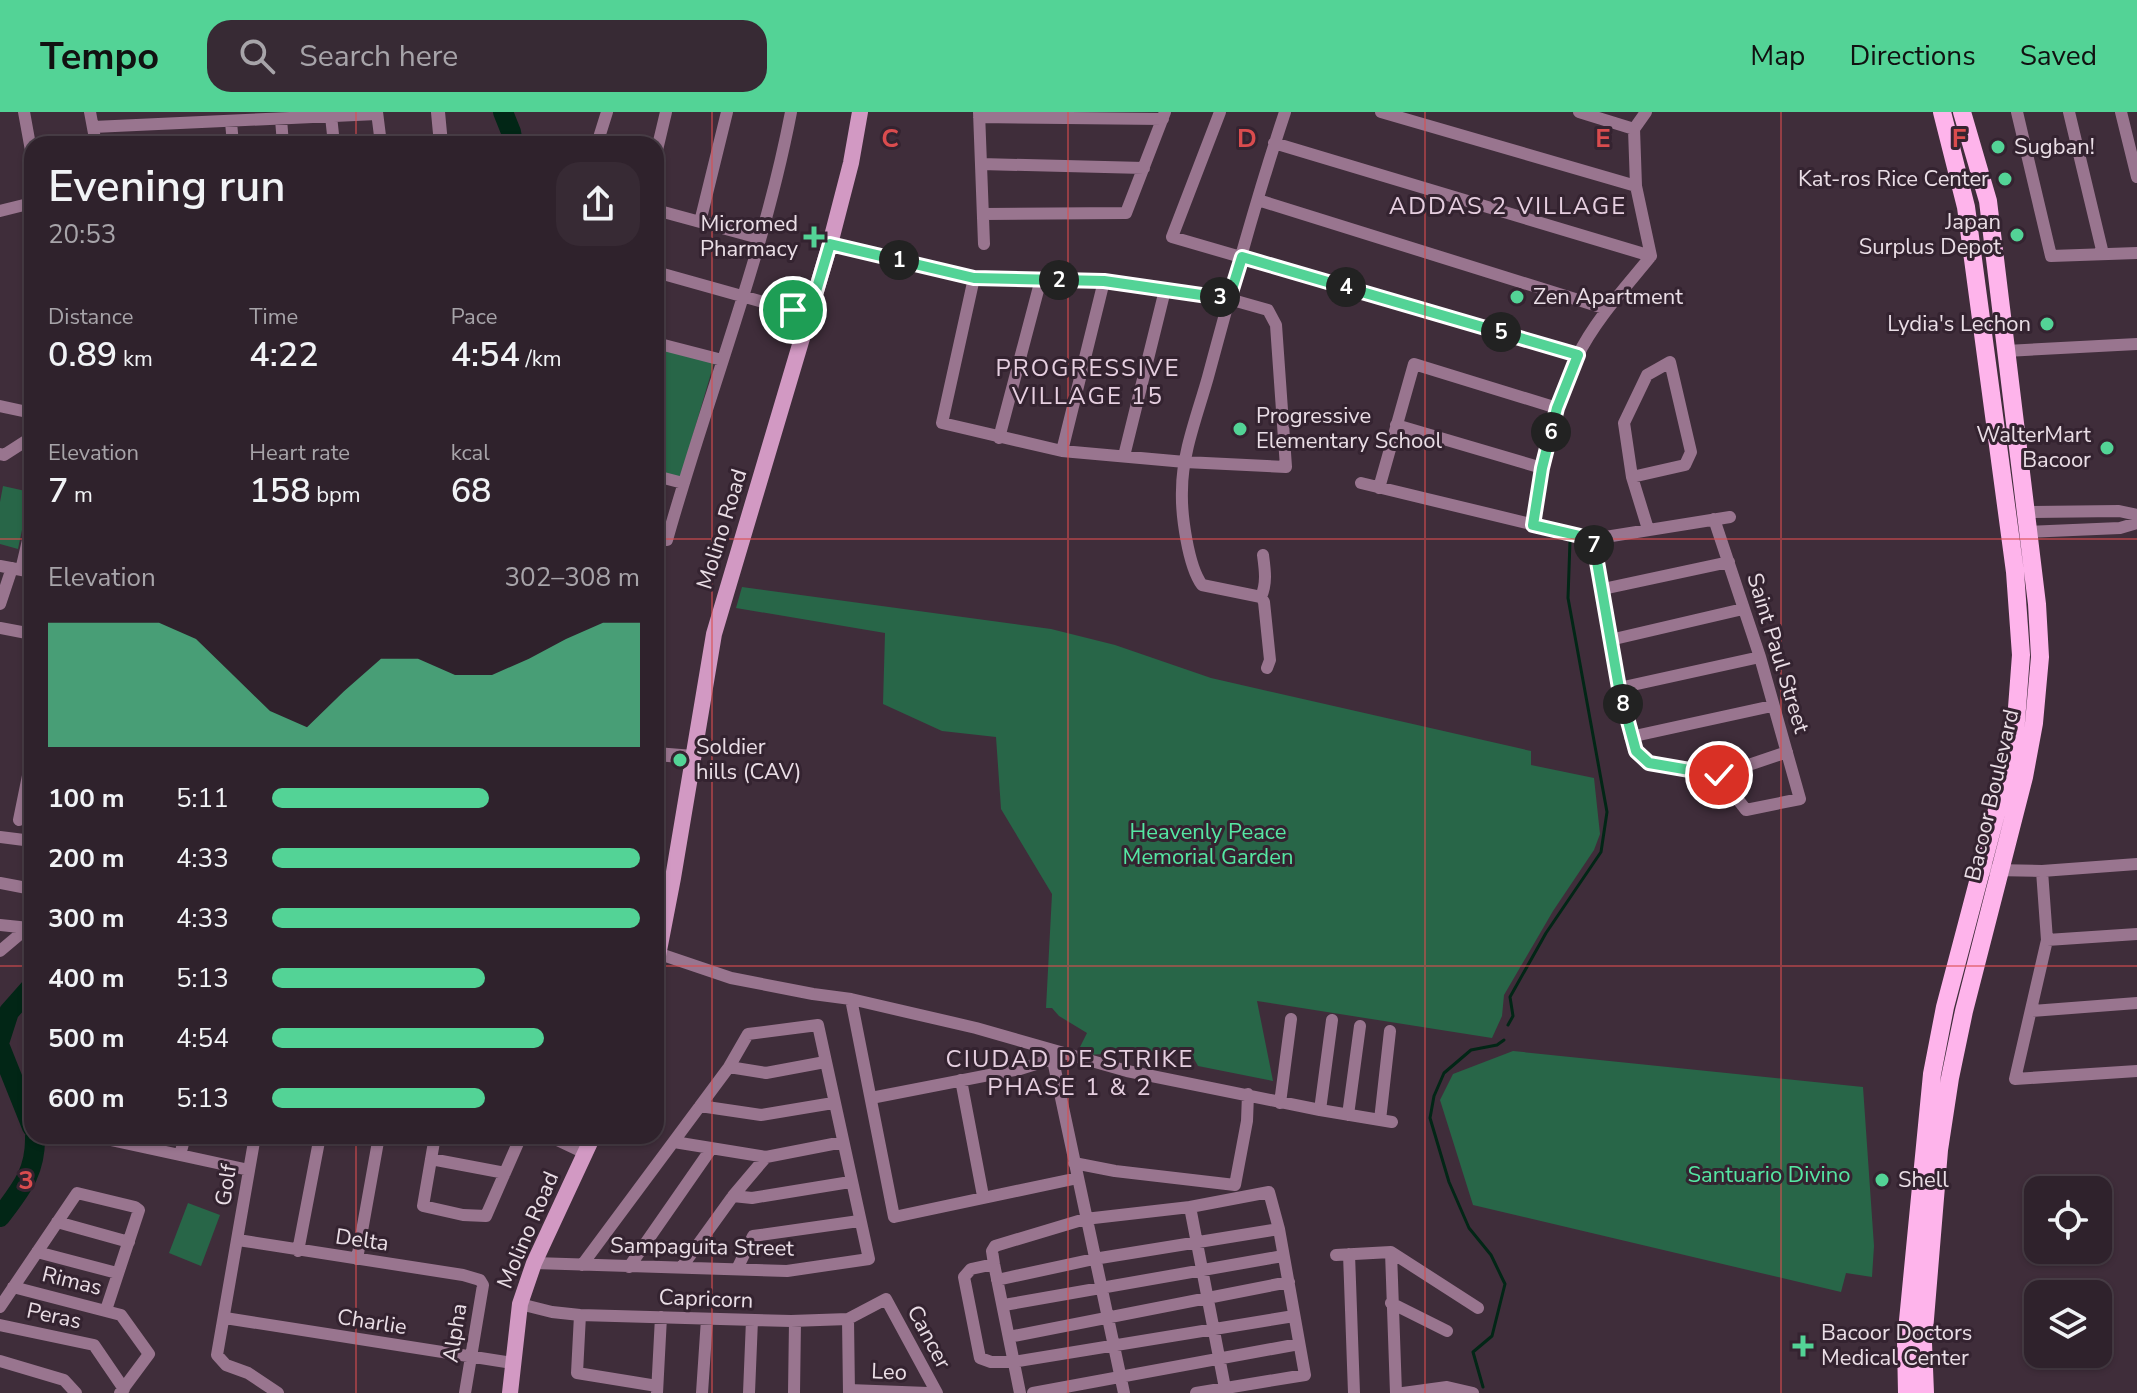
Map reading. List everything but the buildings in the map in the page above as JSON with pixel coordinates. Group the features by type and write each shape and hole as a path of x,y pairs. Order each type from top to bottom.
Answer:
{"main road":[{"name":"Molino Road","path":"664,925 714,634 830,244 851,163 860,112"},
{"name":"Bacoor Boulevard","path":"1925,1393 1923,1343 1939,1150 2016,721 2021,655 2019,615 1966,207 1942,112"},
{"name":"Bacoor Boulevard","path":"1907,1393 1906,1341 1932,1074 1945,1007 2024,777 2038,702 2040,657 2029,532 1988,201 1962,112"},
{"name":"Molino Road","path":"510,1393 520,1304 534,1263 589,1144"}],"street":[{"path":"24,112 28,136"},
{"path":"90,112 95,136"},
{"path":"438,112 440,136"},
{"path":"600,136 607,112"},
{"path":"660,136 666,112"},
{"path":"700,222 727,112"},
{"path":"664,541 743,296 782,157 791,112"},
{"path":"1220,112 1172,237 1578,355"},
{"path":"1267,668 1270,660 1264,602 1261,597 1202,585 1195,576 1182,489 1185,462 1229,299 1285,112"},
{"path":"1381,112 1636,186"},
{"path":"1579,112 1634,129"},
{"path":"1646,112 1634,129 1636,186 1651,256"},
{"path":"2017,112 2051,256 2137,253"},
{"path":"2069,112 2103,254"},
{"path":"2121,112 2134,154 2137,177"},
{"path":"93,127 377,113 380,136"},
{"path":"983,214 1126,213 1164,116 979,115 984,244"},
{"path":"331,116 333,136"},
{"path":"281,119 282,136"},
{"path":"231,122 232,136"},
{"path":"1274,143 1651,256"},
{"path":"981,164 1144,168"},
{"path":"1258,200 1607,309"},
{"path":"0,211 24,205"},
{"path":"664,212 759,238"},
{"path":"830,244 974,278 1104,281 1229,299 1268,310 1276,325 1286,467 1062,451 942,423 974,278"},
{"path":"1533,525 1542,468 1557,408 1578,355 1607,309 1651,256"},
{"path":"664,274 809,315"},
{"path":"999,438 1041,279"},
{"path":"1062,451 1104,281"},
{"path":"1124,456 1165,290"},
{"path":"2006,351 2137,344"},
{"path":"664,345 722,360"},
{"path":"1632,477 1685,465 1691,452 1670,362 1647,375 1624,423 1632,477 1648,529"},
{"path":"1379,488 1414,364 1557,408"},
{"path":"0,406 24,411"},
{"path":"1396,425 1542,468"},
{"path":"0,454 4,455 24,442"},
{"path":"664,478 683,483"},
{"path":"1361,483 1593,539 1730,517"},
{"path":"2026,512 2119,511 2137,515"},
{"path":"2099,512 2100,529"},
{"name":"Saint Paul Street","path":"1714,519 1760,657 1800,799 1746,810 1719,775"},
{"path":"2029,532 2120,528 2137,523"},
{"path":"1593,539 1619,688 1636,751 1649,763 1719,775 1787,752"},
{"path":"0,604 24,546"},
{"path":"1261,597 1266,574 1263,555"},
{"path":"1603,589 1729,562"},
{"path":"1610,640 1743,609"},
{"path":"0,628 24,632"},
{"path":"1619,688 1760,657"},
{"path":"1630,737 1772,706"},
{"path":"664,755 693,757"},
{"path":"19,820 24,795"},
{"path":"0,837 24,840"},
{"path":"1990,870 2042,871 2137,864"},
{"path":"2042,871 2047,940 2015,1079 2137,1071"},
{"path":"0,883 24,888"},
{"path":"0,925 24,926"},
{"path":"0,951 24,932"},
{"path":"2047,940 2137,934"},
{"path":"664,961 976,1028 1051,1055 1280,1103 1386,1121 1390,1031"},
{"path":"851,999 894,1217 1078,1178"},
{"path":"2031,1011 2137,1003"},
{"path":"1280,1103 1291,1019"},
{"path":"1320,1110 1332,1020"},
{"path":"582,1265 729,1067 748,1034 818,1025 859,1221 753,1236 737,1269"},
{"path":"1348,1115 1360,1026"},
{"path":"871,1098 1020,1069 1051,1055"},
{"path":"1051,1055 1124,1393"},
{"path":"729,1067 766,1073 825,1062"},
{"path":"961,1080 983,1196"},
{"path":"1074,1163 1235,1185 1247,1121 1248,1094"},
{"path":"700,1106 761,1115 833,1103"},
{"path":"674,1142 766,1157 843,1142"},
{"path":"134,1144 249,1170"},
{"path":"180,1155 183,1144"},
{"name":"Golf","path":"254,1144 217,1355 226,1365 248,1373 278,1393"},
{"path":"298,1251 318,1144"},
{"path":"357,1259 378,1144"},
{"path":"434,1144 423,1206 463,1215 486,1216 518,1144"},
{"path":"566,1144 585,1153"},
{"path":"629,1267 711,1149"},
{"path":"681,1268 733,1196 766,1157"},
{"path":"431,1159 505,1173"},
{"path":"733,1196 752,1198 850,1182"},
{"path":"1020,1393 994,1264 992,1251 995,1246 1085,1219 1190,1207 1269,1192 1279,1229 1305,1375 1196,1393"},
{"path":"0,1307 77,1193 135,1207 140,1214 106,1310"},
{"path":"1190,1207 1225,1388"},
{"name":"Sampaguita Street","path":"534,1263 787,1271 869,1259 859,1221"},
{"path":"57,1222 129,1242"},
{"path":"997,1280 1094,1259 1279,1229"},
{"name":"Delta","path":"238,1240 480,1280"},
{"path":"37,1252 117,1273"},
{"path":"1391,1252 1396,1393"},
{"path":"1354,1393 1342,1254 1391,1252 1478,1308"},
{"path":"1004,1305 1283,1256"},
{"path":"994,1264 971,1269 964,1277 980,1358 991,1362 1013,1362 1294,1316"},
{"name":"Alpha","path":"465,1393 483,1285 480,1280"},
{"path":"1009,1337 1289,1282"},
{"name":"Rimas","path":"13,1287 121,1315 149,1354 122,1391"},
{"name":"Capricorn","path":"520,1304 580,1315 795,1321 848,1319 886,1299"},
{"name":"Cancer","path":"886,1299 937,1393"},
{"path":"1391,1303 1447,1331"},
{"path":"580,1315 577,1373 657,1389 661,1317"},
{"name":"Charlie","path":"225,1318 512,1363"},
{"path":"702,1393 707,1319"},
{"path":"848,1319 849,1392"},
{"path":"749,1393 752,1320"},
{"path":"794,1393 795,1321"},
{"name":"Peras","path":"0,1325 94,1345 122,1391"},
{"path":"1033,1393 1299,1344"},
{"path":"0,1361 64,1380 76,1393"},
{"path":"1403,1393 1447,1387 1473,1393"},
{"name":"Leo","path":"849,1392 928,1393"}],"green space":[{"path":"664,349 714,363 680,479 664,475"},
{"path":"3,486 24,491 24,520 18,549 0,544"},
{"name":"Heavenly Peace Memorial Garden","path":"742,587 1051,629 1115,645 1211,678 1531,751 1531,765 1594,778 1600,834 1594,850 1553,911 1504,995 1502,1016 1492,1038 1257,1001 1273,1081 1198,1066 1189,1050 1084,1055 1078,1051 1087,1033 1059,1016 1052,1008 1046,1008 1052,894 1001,809 996,737 942,731 883,704 885,633 736,608"},
{"name":"Santuario Divino","path":"1513,1051 1863,1087 1874,1246 1872,1277 1846,1273 1841,1292 1473,1205 1440,1100 1453,1074"},
{"path":"188,1203 220,1215 201,1266 169,1253"}],"waterway":[{"path":"503,112 512,136"},
{"path":"1508,1025 1513,1016 1510,997 1546,933 1601,852 1607,812 1568,598 1570,541"},
{"path":"0,1040 9,1012 24,995"},
{"path":"1483,1387 1473,1352 1492,1336 1505,1284 1491,1255 1469,1228 1449,1182 1430,1118 1434,1096 1444,1073 1471,1050 1497,1045 1504,1040"},
{"path":"0,1047 24,1107"},
{"path":"0,1217 21,1189 30,1170 35,1144"}],"place":[{"name":"Sugban!","path":"1998,147"},
{"name":"Kat-ros Rice Center","path":"2005,179"},
{"name":"Japan Surplus Depot","path":"2017,235"},
{"name":"Micromed Pharmacy","path":"814,237"},
{"name":"Zen Apartment","path":"1517,297"},
{"name":"Lydia's Lechon","path":"2047,324"},
{"name":"Progressive Elementary School","path":"1240,429"},
{"name":"WalterMart Bacoor","path":"2107,448"},
{"name":"Soldier hills (CAV)","path":"680,760"},
{"name":"Shell","path":"1882,1180"},
{"name":"Bacoor Doctors Medical Center","path":"1803,1346"}],"district":[{"name":"ADDAS 2 VILLAGE","path":"1508,206"},
{"name":"PROGRESSIVE VILLAGE 15","path":"1088,382"},
{"name":"CIUDAD DE STRIKE PHASE 1 & 2","path":"1070,1073"}],"route":[{"path":"793,310 809,315 830,244 974,278 1104,281 1229,299 1242,257 1578,355 1557,408 1542,468 1533,525 1593,539 1619,688 1636,751 1649,763 1719,775"}]}
